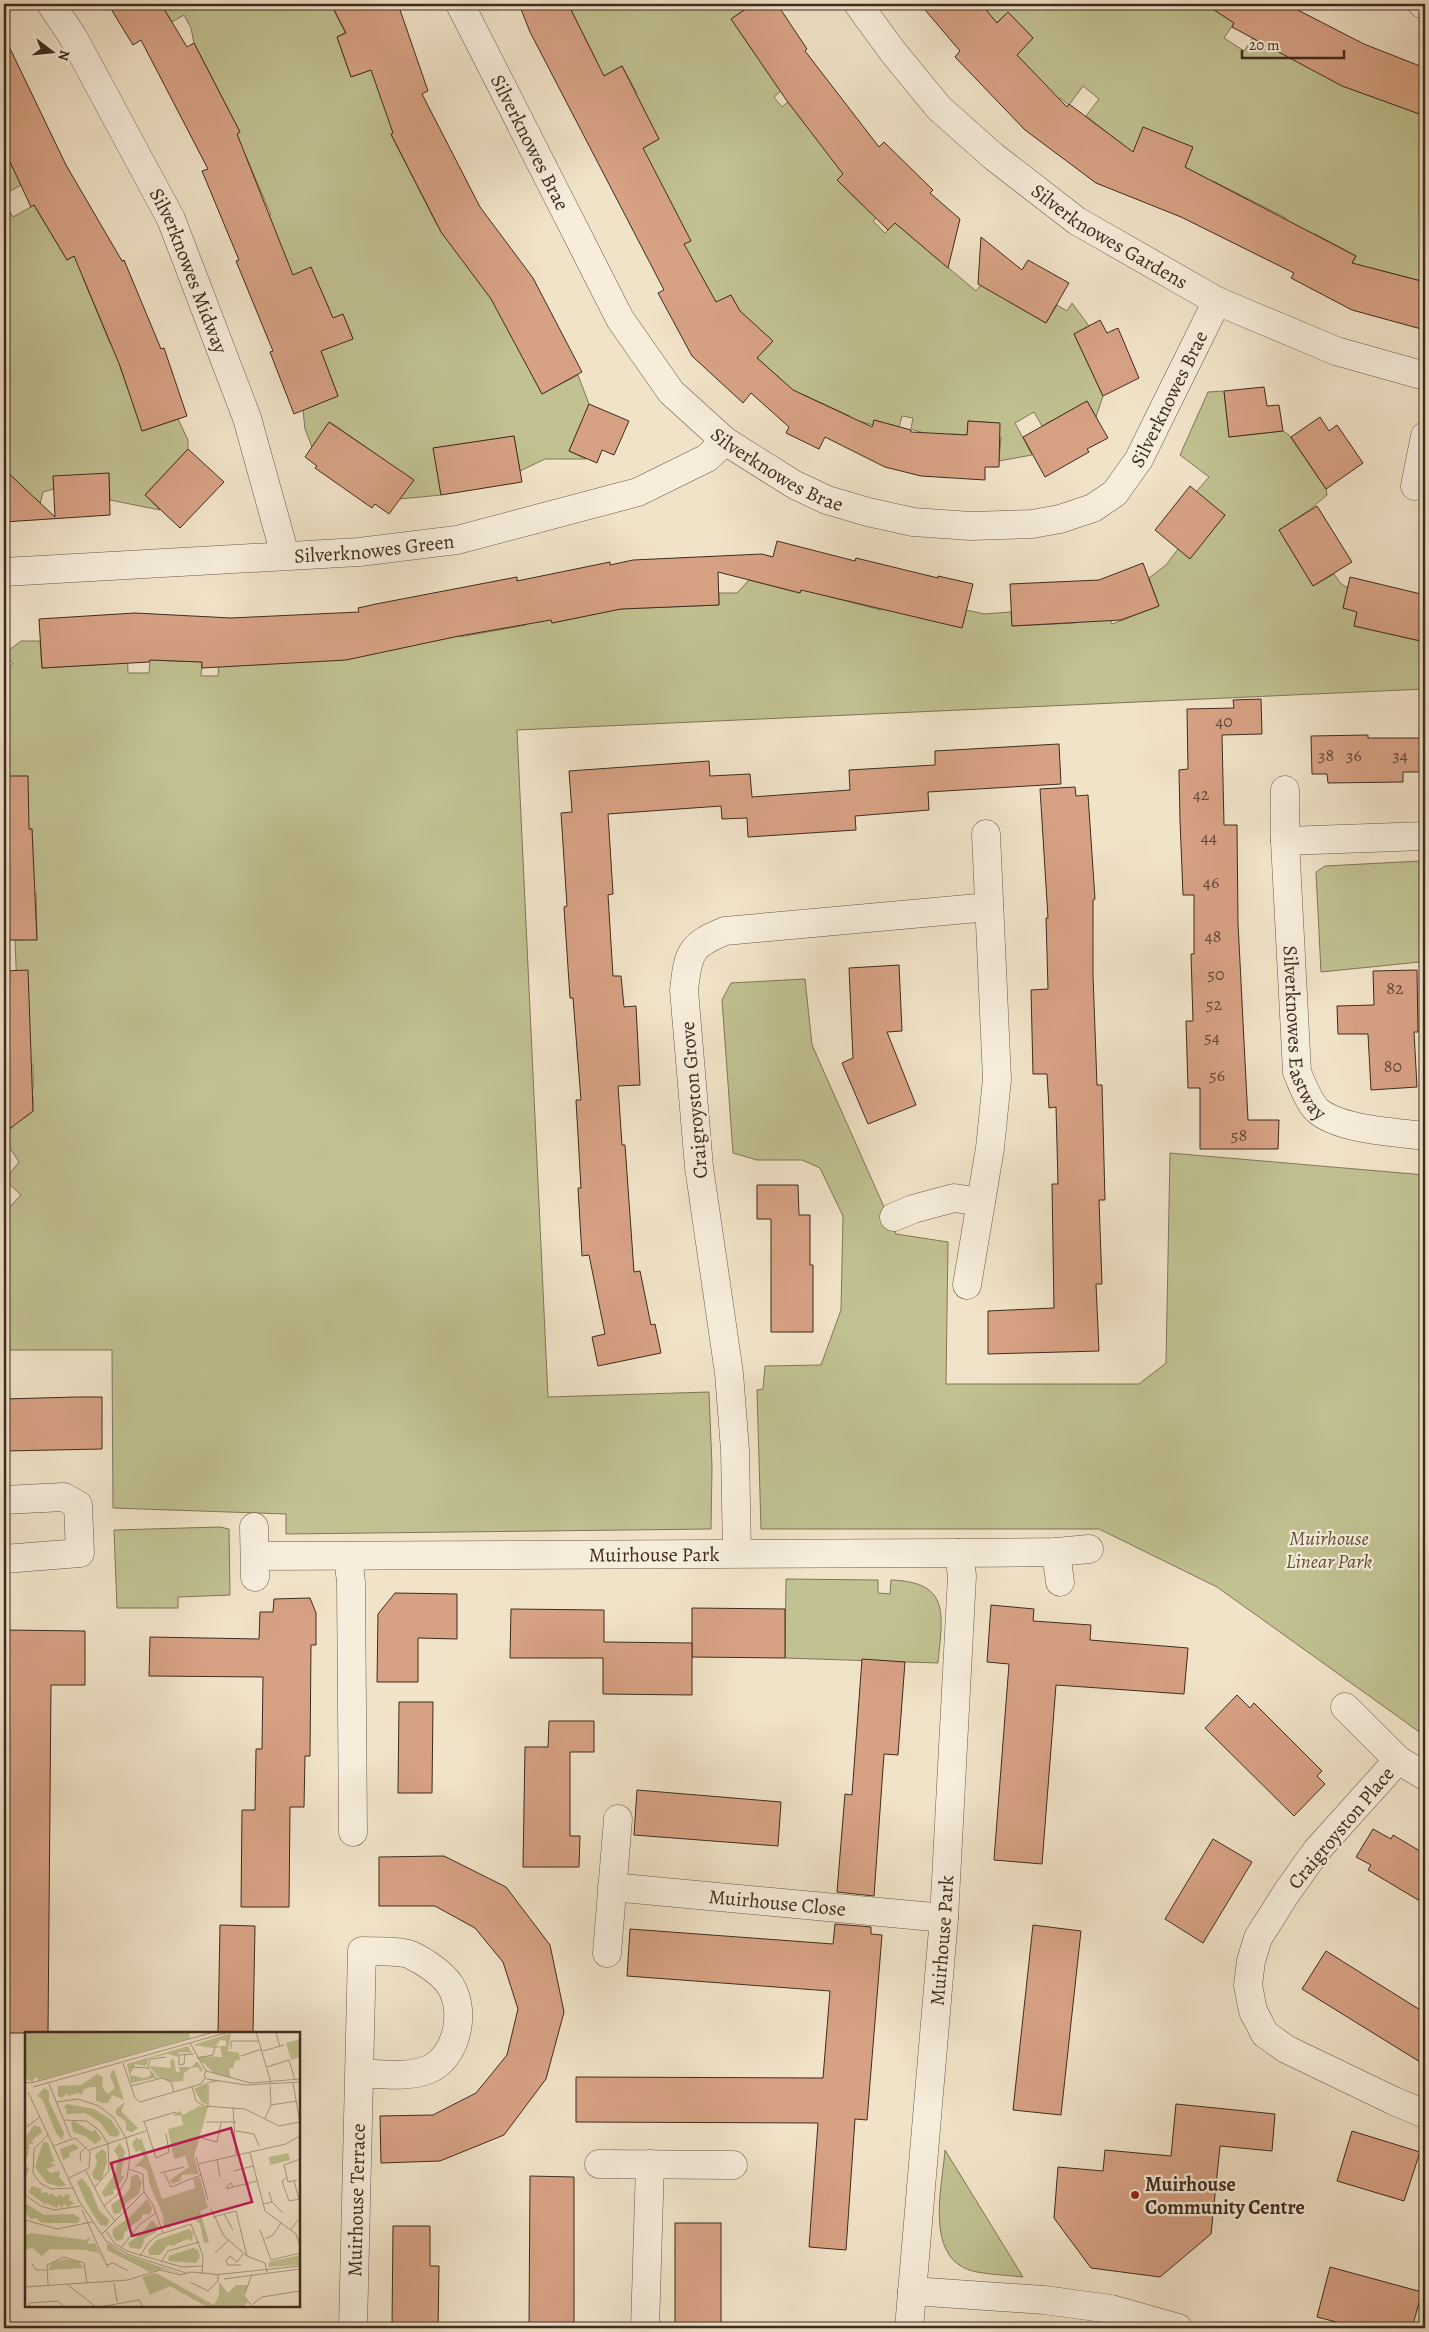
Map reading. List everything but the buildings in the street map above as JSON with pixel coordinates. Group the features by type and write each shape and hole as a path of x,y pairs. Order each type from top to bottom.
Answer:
{"street":[{"name":"Silverknowes Midway","path":"50,4 73,37 171,219 248,418 285,555"},
{"name":"Silverknowes Brae","path":"460,4 620,319 671,392 725,440 795,484 828,500 868,512 913,522 971,526 1032,524 1060,519 1093,508 1115,492 1139,459 1217,301"},
{"name":"Silverknowes Gardens","path":"858,4 892,52 939,108 992,156 1077,221 1217,301 1336,351 1425,376"},
{"path":"1415,486 1425,436"},
{"name":"Silverknowes Green","path":"4,572 359,552 447,541 638,492 708,458 725,440"},
{"name":"Silverknowes Eastway","path":"1285,790 1285,841 1297,1072 1318,1110 1338,1121 1371,1129 1425,1136"},
{"path":"967,1286 981,1202 997,1079 986,834"},
{"path":"1285,841 1425,836"},
{"name":"Craigroyston Grove","path":"737,1553 735,1450 729,1373 699,1167 684,990 687,961 701,941 725,931 989,908"},
{"path":"894,1217 913,1208 954,1198 981,1202"},
{"path":"4,1500 64,1497 78,1505 80,1553 4,1559"},
{"name":"Muirhouse Park","path":"254,1527 255,1567 348,1556 958,1553 1056,1552 1089,1549"},
{"path":"1056,1552 1060,1582"},
{"name":"Muirhouse Park","path":"908,2328 944,1918 962,1576 958,1553"},
{"path":"348,1556 351,1582 353,1832"},
{"name":"Craigroyston Place","path":"1345,1707 1398,1760 1425,1776"},
{"name":"Craigroyston Place","path":"1398,1760 1318,1850 1287,1892 1258,1938 1251,1961 1248,1985 1253,2011 1265,2034 1286,2049 1425,2114"},
{"path":"607,1953 618,1819"},
{"name":"Muirhouse Close","path":"612,1888 944,1918"},
{"name":"Muirhouse Terrace","path":"353,2328 359,2073 362,1951 409,1954 432,1968 450,1985 459,2010 456,2032 448,2055 428,2070 401,2075 359,2073"},
{"path":"600,2164 733,2165"},
{"path":"645,2328 650,2164"},
{"path":"912,2291 1044,2300 1111,2309 1178,2328"}],"green space":[{"path":"161,4 341,4 342,7 334,11 345,32 337,37 351,77 371,70 419,120 391,135 436,223 496,305 542,394 578,375 589,404 569,451 586,459 545,459 520,471 514,436 434,448 441,495 400,499 399,470 330,422 312,447 305,429 303,410 338,396 321,351 353,338 343,314 311,327 329,308 311,268 293,275 248,224 271,215 245,154 221,142 240,132 194,43 191,28 184,15 172,22"},
{"path":"568,4 748,4 749,6 731,19 781,91 774,97 782,107 788,102 851,166 837,180 862,205 884,210 873,221 885,233 895,223 976,291 992,272 1014,284 1006,300 1046,323 1057,305 1067,311 1072,303 1089,326 1074,334 1103,396 1096,417 1087,401 1042,426 1034,412 1015,423 1032,455 999,461 1001,437 985,436 985,422 968,421 967,435 950,434 949,459 924,433 911,429 913,418 902,416 899,427 874,420 873,425 849,418 850,416 804,395 770,394 782,380 757,358 773,341 740,313 731,295 716,303 663,255 690,241 642,149 659,139 644,111 619,103 637,93 622,66 594,81 595,58"},
{"path":"981,4 1217,4 1213,9 1234,23 1224,38 1244,51 1255,35 1343,86 1425,116 1425,282 1379,270 1376,278 1351,266 1356,256 1315,234 1275,240 1286,218 1213,181 1205,197 1132,156 1114,138 1086,116 1099,99 1083,86 1069,105 1060,98 1042,122 1017,55 1033,38 1008,12 991,28"},
{"path":"4,149 14,171 33,163 36,176 4,195"},
{"path":"4,201 13,217 34,205 67,260 93,245 105,268 83,278 110,343 139,331 119,364 143,431 178,419 188,440 188,449 145,495 160,510 110,500 109,473 43,492 36,520 8,509 26,490 4,469"},
{"path":"1224,391 1229,437 1283,431 1289,435 1326,489 1327,495 1308,511 1279,530 1313,586 1334,574 1341,584 1348,588 1343,608 1357,612 1354,626 1425,642 1425,689 517,730 548,1397 709,1392 712,1467 711,1529 286,1534 286,1514 113,1508 112,1350 4,1350 4,1213 21,1195 5,1180 19,1162 4,1139 4,1129 12,1128 11,1117 26,1117 33,1111 33,1097 11,1091 33,1090 33,1064 11,1064 10,1056 4,1056 4,1033 29,1032 17,991 15,940 37,939 36,893 13,893 33,862 32,829 4,829 4,813 28,813 4,787 4,672 13,664 4,654 21,641 40,641 42,668 108,664 127,642 128,673 149,673 150,660 202,662 201,676 218,676 220,645 458,628 460,637 526,625 550,611 552,623 619,609 719,605 719,593 737,593 749,580 800,593 805,578 827,596 881,610 885,592 984,614 1011,612 1012,626 1075,623 1102,600 1112,624 1159,606 1149,578 1166,565 1178,549 1190,558 1225,515 1196,492 1209,477 1180,455 1208,392"},
{"path":"1420,861 1420,962 1321,972 1316,872 1325,866"},
{"name":"Muirhouse Linear Park","path":"805,979 812,1045 896,1234 948,1242 946,1384 1139,1384 1166,1363 1170,1153 1425,1175 1425,1736 1217,1587 1099,1529 761,1529 757,1390 763,1389 765,1366 821,1365 841,1310 843,1216 820,1168 802,1160 757,1160 733,1153 722,1000 731,983"},
{"path":"220,1527 229,1529 230,1595 178,1597 178,1608 117,1608 114,1530"},
{"path":"786,1579 878,1580 878,1593 890,1594 891,1580 911,1582 925,1587 934,1595 939,1605 941,1630 938,1663 785,1658"},
{"path":"945,2150 1023,2277 977,2272 960,2265 949,2254 942,2239 940,2222"}],"place":[{"name":"Muirhouse Community Centre","path":"1135,2195"}]}
